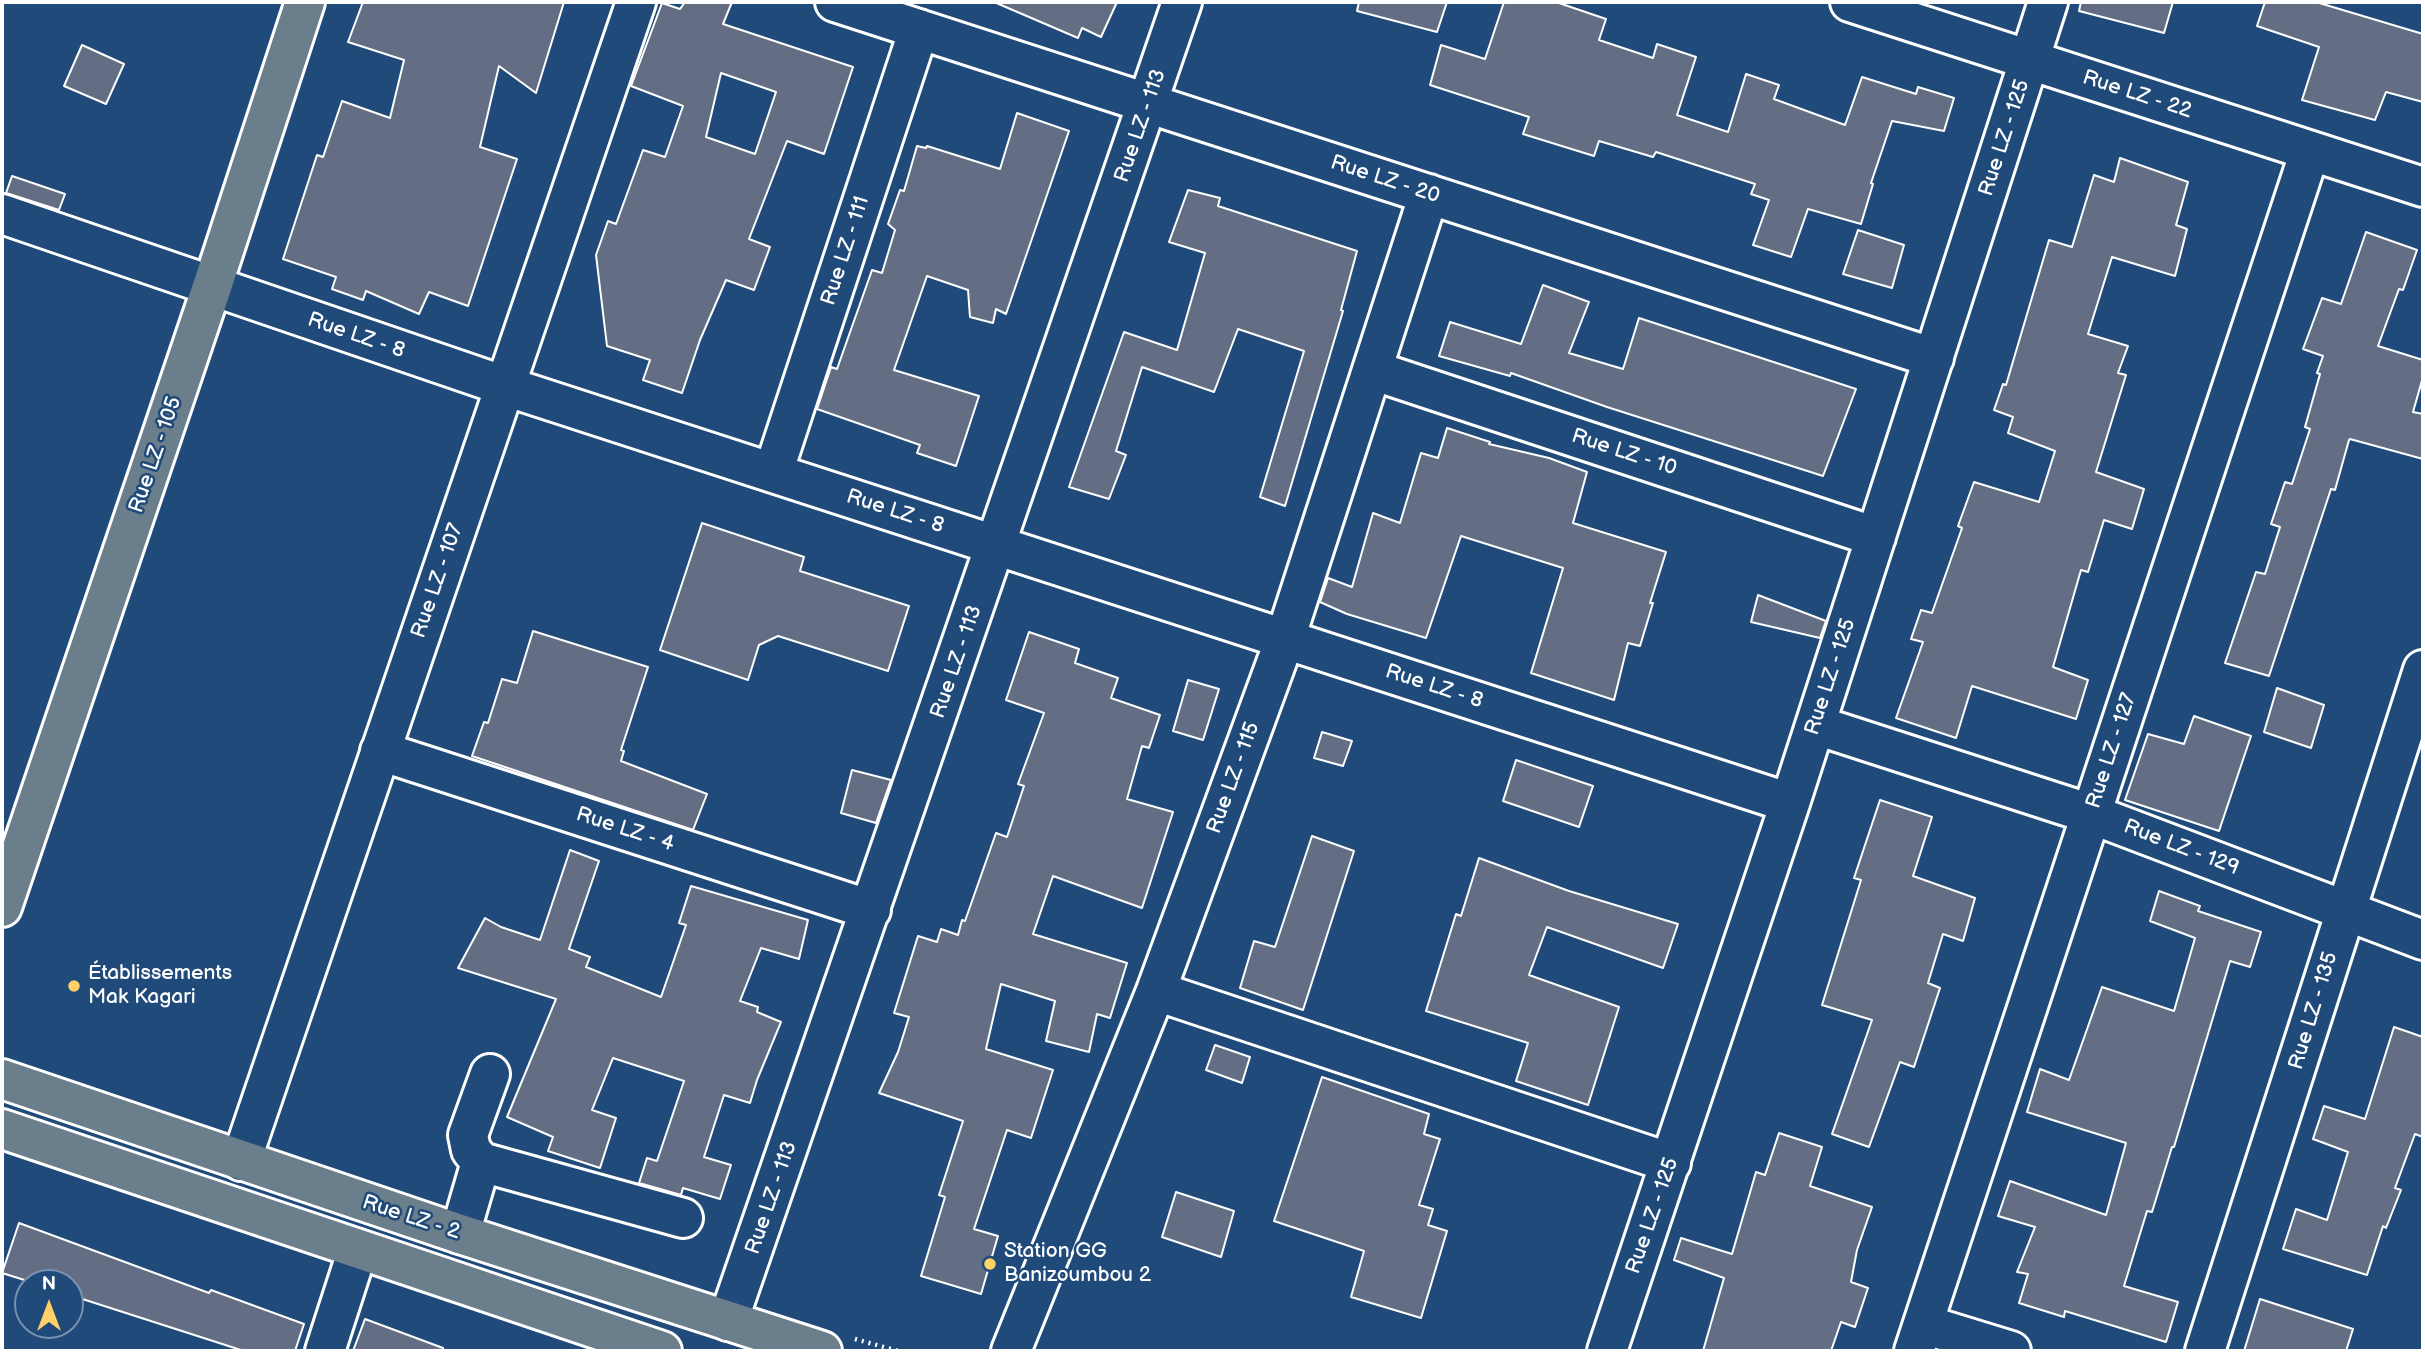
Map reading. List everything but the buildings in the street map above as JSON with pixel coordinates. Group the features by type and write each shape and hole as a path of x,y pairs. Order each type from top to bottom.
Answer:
{"main road":[{"name":"Rue LZ - 105","path":"2,907 212,287 304,2"},
{"name":"Rue LZ - 2","path":"2,1079 460,1234 822,1351"},
{"path":"2,1129 662,1351"}],"street":[{"name":"Rue LZ - 107","path":"240,1161 636,2"},
{"name":"Rue LZ - 20","path":"835,2 1934,358"},
{"name":"Rue LZ - 113","path":"728,1321 1182,2"},
{"name":"Rue LZ - 22","path":"1850,2 2423,187"},
{"name":"Rue LZ - 125","path":"1607,1351 1816,724 2048,2"},
{"name":"Rue LZ - 111","path":"773,473 919,29"},
{"name":"Rue LZ - 127","path":"1919,1338 2309,151"},
{"name":"Rue LZ - 115","path":"1011,1351 1156,991 1285,639 1429,194"},
{"name":"Rue LZ - 8","path":"2,214 505,386 1790,803"},
{"name":"Rue LZ - 10","path":"1372,370 1876,537"},
{"name":"Rue LZ - 135","path":"2205,1351 2423,670"},
{"name":"Rue LZ - 129","path":"1816,724 2091,814 2423,940"},
{"name":"Rue LZ - 4","path":"380,751 871,909"},
{"path":"1156,991 1671,1163"},
{"path":"490,1074 468,1135 471,1150 481,1162 683,1218"},
{"path":"460,1234 481,1162"},
{"path":"324,1351 358,1248"},
{"path":"1919,1338 2011,1351"}],"place":[{"name":"Établissements Mak Kagari","path":"74,986"},
{"name":"Station GG Banizoumbou 2","path":"990,1264"}]}
